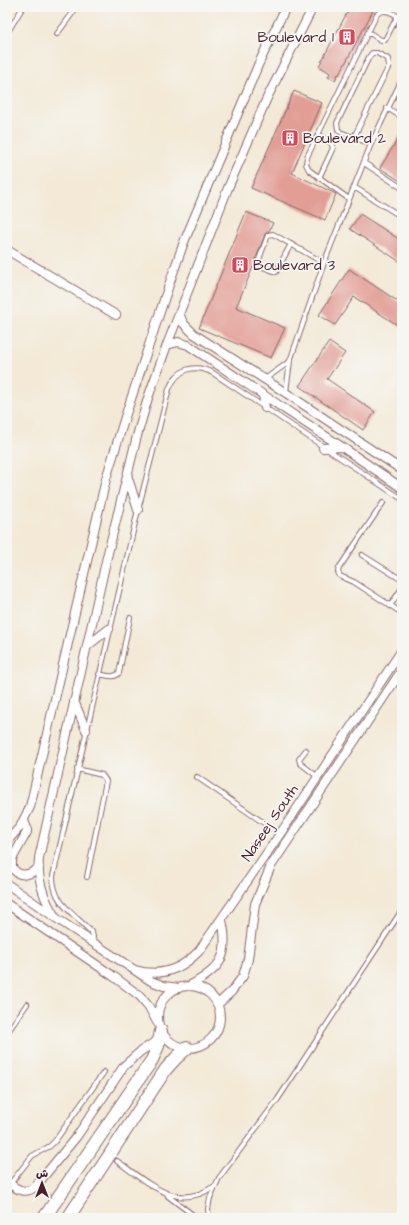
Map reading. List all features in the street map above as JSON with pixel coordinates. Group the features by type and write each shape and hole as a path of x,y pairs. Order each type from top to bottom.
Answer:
{"main road":[{"path":"44,1218 152,1060 160,1032"},
{"path":"68,1218 166,1069 187,1048"}],"street":[{"path":"7,841 15,834 24,821 31,800 106,479 124,417 184,242 259,63 286,7"},
{"path":"56,918 48,906 43,893 39,867 41,850 107,557 141,421 166,345 247,143 291,48 313,7"},
{"path":"7,250 116,315"},
{"path":"179,313 183,323 190,330 402,470"},
{"path":"182,342 182,335 190,330"},
{"path":"166,345 174,342 182,342 402,488"},
{"path":"263,395 265,408"},
{"path":"323,448 342,447"},
{"path":"128,476 138,510"},
{"path":"87,646 109,629"},
{"name":"Naseej South","path":"134,970 149,973 163,972 183,965 199,951 222,920 280,834 402,650"},
{"path":"218,1004 232,991 243,976 248,960 255,904 271,866 402,670"},
{"path":"74,701 86,730"},
{"path":"24,821 27,832 12,859 12,867 18,873 26,875 33,873 39,867"},
{"path":"7,884 134,970 158,984 179,988"},
{"path":"7,904 140,996 150,1007 160,1032 169,1041 180,1047 187,1048 200,1047 211,1040 218,1029 221,1016 218,1004 209,993 196,987 189,986"},
{"path":"160,1032 158,1012 163,1000 179,988 189,986 209,975 221,960 224,942 222,920"},
{"path":"9,1184 17,1189 25,1191 29,1191 35,1187 77,1136 124,1066 160,1032"}],"lane":[{"path":"7,33 23,7"},
{"path":"57,34 77,7"},
{"path":"349,199 309,170 306,161 375,18 380,12 388,11 402,20"},
{"path":"368,32 381,40 385,40 397,17"},
{"path":"354,137 389,66 388,59 377,53 372,53 369,57 337,123 340,132 371,144"},
{"path":"286,393 290,361 324,264 371,144 402,79"},
{"path":"387,108 402,117"},
{"path":"318,134 331,144 333,148 319,178"},
{"path":"364,162 402,188"},
{"path":"354,186 402,217"},
{"path":"290,244 276,272 258,264 268,235 273,234 290,244 324,264"},
{"path":"265,379 290,361"},
{"path":"92,941 92,932 61,903 55,893 53,882 54,870 109,629 138,510 169,389 174,379 182,372 192,369 198,368 208,371 402,499"},
{"path":"383,503 339,568 338,572 342,577 354,582 402,613"},
{"path":"362,555 402,580"},
{"path":"390,606 402,588"},
{"path":"99,674 117,676 119,673 130,618"},
{"path":"306,750 300,759 300,763 318,777"},
{"path":"77,769 102,775 106,781 87,877"},
{"path":"197,777 280,834"},
{"path":"209,1218 208,1209 210,1198 219,1178 278,1099 402,910"},
{"path":"7,1033 27,1004"},
{"path":"9,1184 32,1156 50,1146 55,1141 104,1072"},
{"path":"116,1161 165,1193 197,1218"},
{"path":"165,1193 177,1196 193,1196 214,1187"}],"building":[{"name":"Boulevard 1","path":"350,7 375,7 335,80 328,77 330,73 319,66"},
{"name":"Boulevard 2","path":"294,91 322,103 292,173 336,194 325,220 251,188"},
{"path":"402,132 402,182 380,168"},
{"name":"Boulevard 3","path":"246,212 273,223 269,231 265,234 254,265 236,307 285,328 271,358 199,328"},
{"path":"360,214 402,241 402,263 350,229"},
{"path":"349,269 402,304 402,328 354,297 335,325 319,315"},
{"path":"329,342 345,353 327,379 375,412 363,430 299,386"}],"place":[{"name":"Boulevard 1","path":"347,37"},
{"name":"Boulevard 2","path":"290,138"},
{"name":"Boulevard 3","path":"240,265"}]}
